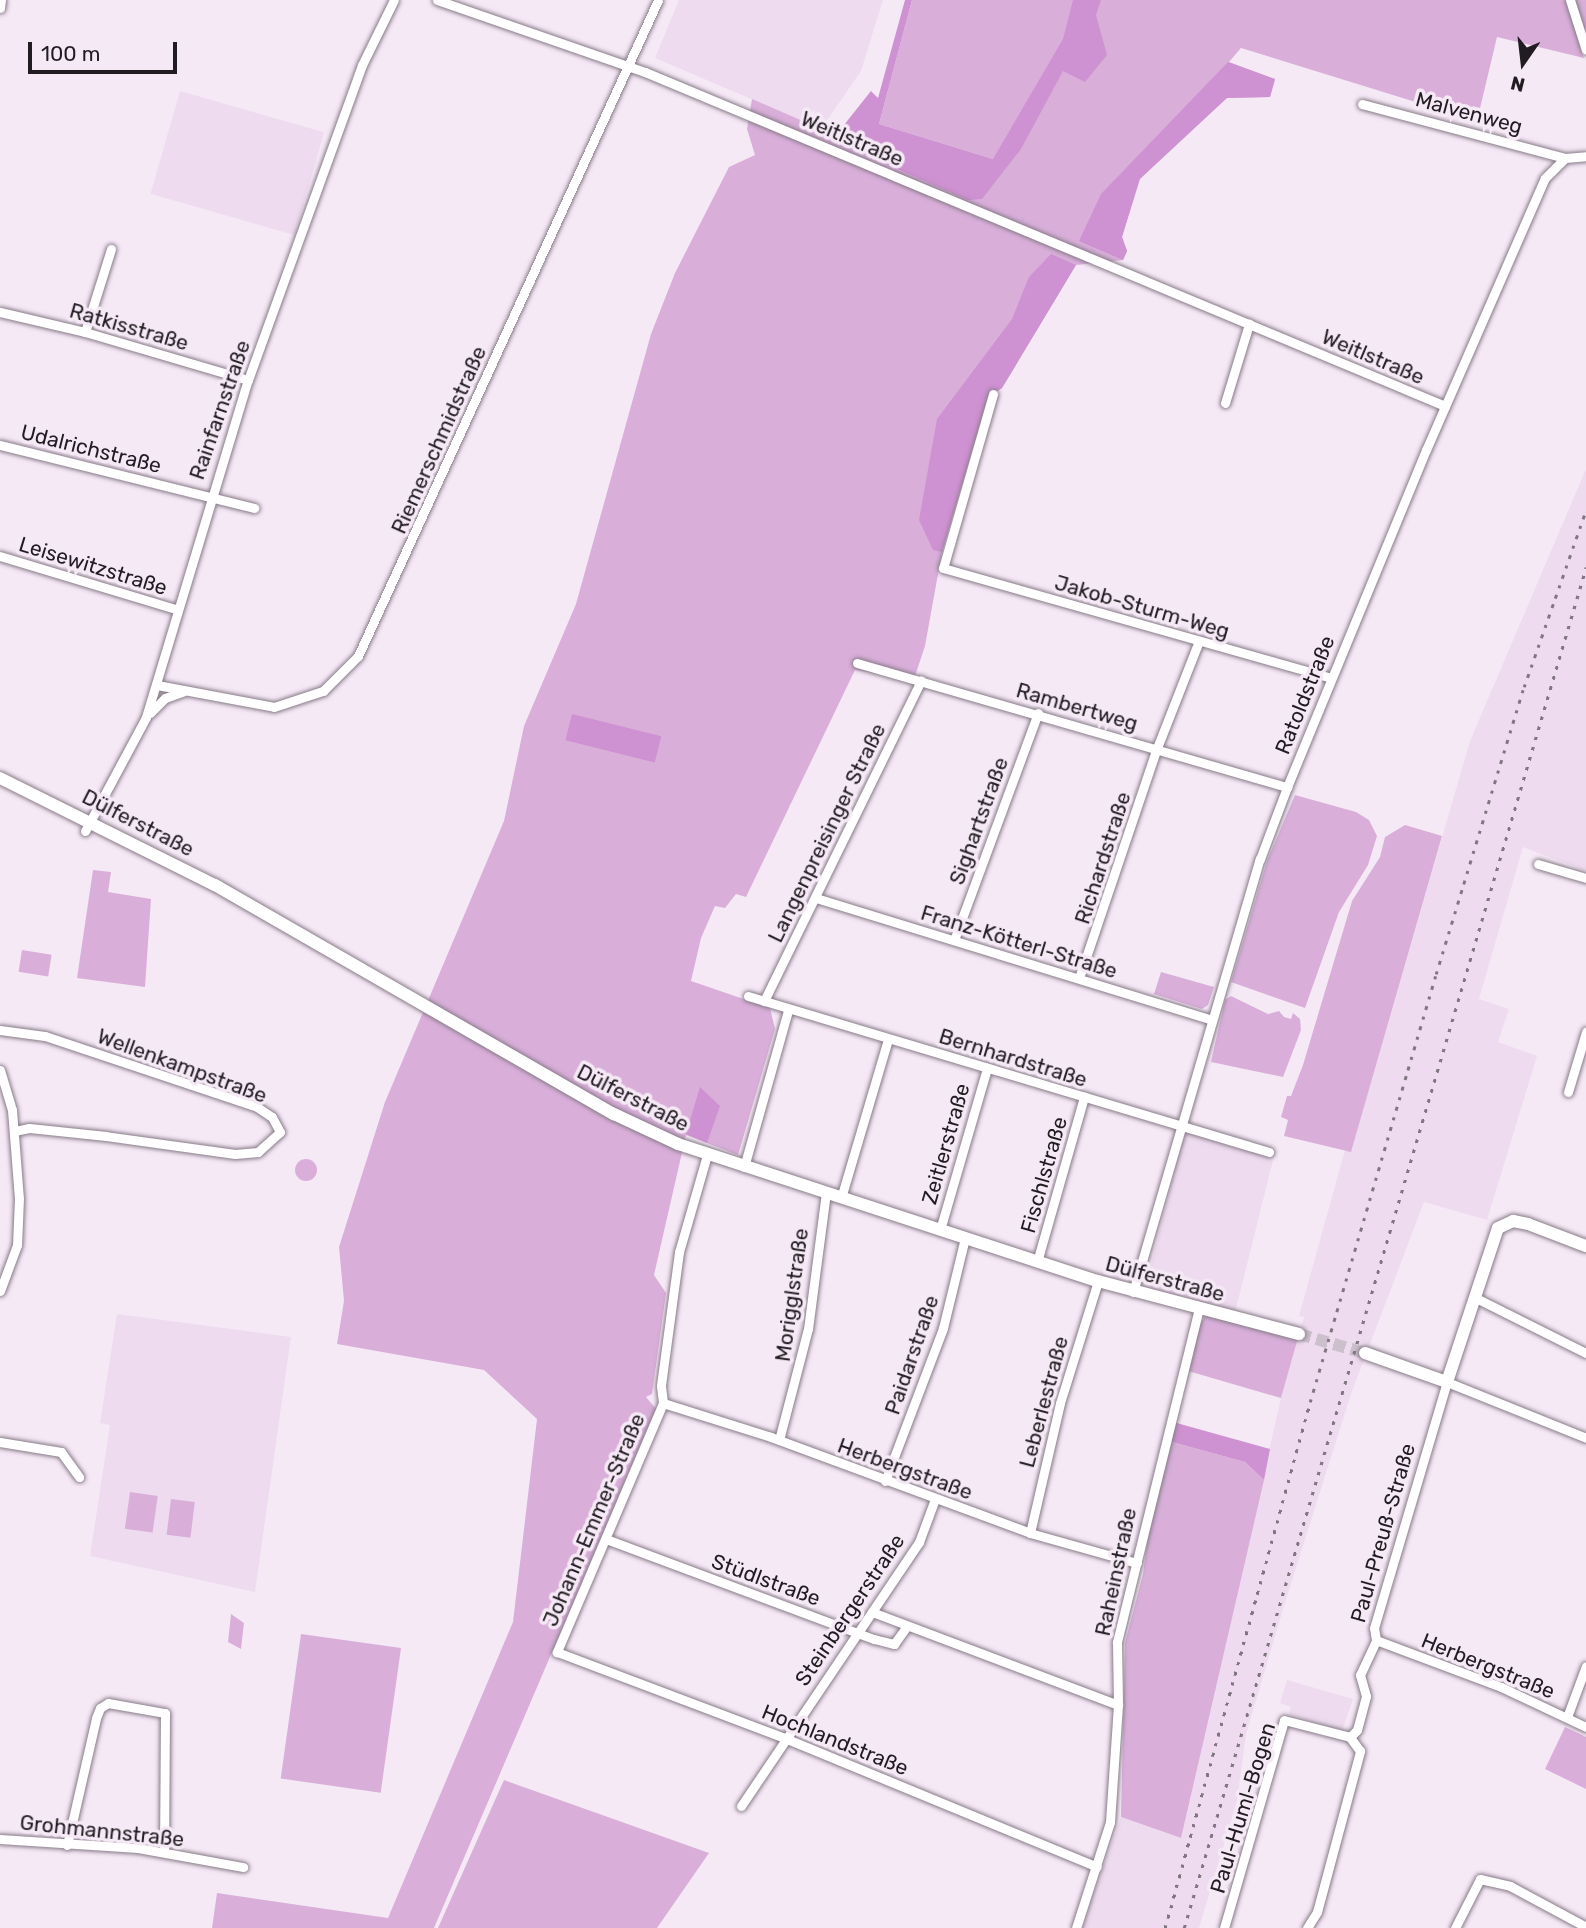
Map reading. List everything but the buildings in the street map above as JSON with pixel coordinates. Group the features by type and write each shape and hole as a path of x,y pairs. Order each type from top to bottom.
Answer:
{"main road":[{"name":"Dülferstraße","path":"0,778 306,935 614,1114 707,1155 1133,1292 1299,1334"},
{"name":"Paul-Preuß-Straße","path":"1447,1382 1495,1234 1503,1224 1528,1224 1586,1246"},
{"path":"1365,1353 1447,1382"}],"street":[{"path":"0,8 1,0"},
{"name":"Rainfarnstraße","path":"89,826 146,717 209,497 248,380 362,65 394,0"},
{"name":"Weitlstraße","path":"437,0 629,66 1445,406"},
{"name":"Riemerschmidstraße","path":"157,685 255,705 294,703 323,691 358,656 658,0"},
{"path":"1570,0 1586,50"},
{"name":"Malvenweg","path":"1362,104 1565,158"},
{"path":"1565,158 1586,156"},
{"name":"Ratoldstraße","path":"1133,1292 1260,859 1287,787 1445,406 1545,178 1565,158"},
{"path":"85,332 111,249"},
{"name":"Ratkisstraße","path":"0,312 85,332 248,380"},
{"path":"1225,403 1249,324"},
{"name":"Jakob-Sturm-Weg","path":"993,394 943,568 1331,678"},
{"name":"Udalrichstraße","path":"0,445 254,508"},
{"name":"Leisewitzstraße","path":"0,556 176,609"},
{"name":"Richardstraße","path":"1079,978 1157,748 1199,641"},
{"name":"Rambertweg","path":"857,663 1038,713 1287,787"},
{"name":"Langenpreisinger Straße","path":"764,1001 921,680"},
{"path":"146,717 165,698 188,690"},
{"name":"Sighartstraße","path":"954,940 1038,713"},
{"path":"1538,864 1586,878"},
{"name":"Franz-Kötterl-Straße","path":"816,898 1212,1020"},
{"name":"Bernhardstraße","path":"747,996 1269,1152"},
{"path":"744,1167 788,1010"},
{"name":"Wellenkampstraße","path":"0,1030 45,1036 257,1107 272,1117 280,1132 258,1152 235,1154 94,1135 29,1128 15,1130"},
{"path":"1568,1092 1586,1032"},
{"path":"841,1198 888,1040"},
{"name":"Zeitlerstraße","path":"940,1230 986,1068"},
{"path":"0,1070 15,1130 19,1198 17,1245 0,1291"},
{"name":"Fischlstraße","path":"1037,1262 1084,1097"},
{"name":"Johann-Emmer-Straße","path":"557,1653 663,1403 661,1387 679,1252 707,1155"},
{"name":"Morigglstraße","path":"779,1440 808,1329 826,1194"},
{"name":"Paidarstraße","path":"885,1481 943,1328 965,1238"},
{"name":"Leberlestraße","path":"1030,1533 1060,1403 1098,1281"},
{"path":"1474,1297 1586,1353"},
{"name":"Raheinstraße","path":"1076,1928 1110,1822 1118,1706 1117,1642 1199,1309"},
{"path":"1447,1382 1586,1438"},
{"name":"Paul-Preuß-Straße","path":"1350,1737 1357,1730 1366,1696 1360,1675 1376,1640 1374,1628 1447,1382"},
{"name":"Herbergstraße","path":"663,1403 779,1440 1030,1533 1137,1563"},
{"path":"0,1442 61,1452 79,1477"},
{"name":"Steinbergerstraße","path":"741,1806 919,1542 935,1499"},
{"name":"Stüdlstraße","path":"606,1539 894,1644 906,1626"},
{"path":"872,1612 1118,1706"},
{"name":"Herbergstraße","path":"1376,1640 1501,1687 1586,1727"},
{"name":"Hochlandstraße","path":"557,1653 787,1739 1097,1867"},
{"path":"1567,1717 1586,1666"},
{"path":"67,1845 96,1718 100,1708 108,1703 164,1713 164,1852"},
{"name":"Paul-Huml-Bogen","path":"1224,1928 1284,1720 1350,1737"},
{"path":"1307,1928 1317,1912 1360,1751 1350,1737"},
{"name":"Grohmannstraße","path":"0,1839 164,1852 243,1867"},
{"path":"1455,1928 1480,1879 1493,1880 1586,1927"}],"shaded area":[{"path":"679,0 883,0 861,71 821,129 655,58"},
{"path":"905,0 912,0 879,124 993,159 1063,39 1073,0 1101,0 1096,15 1107,55 1085,82 1063,71 1021,149 982,199 968,200 832,140 871,91 878,98"},
{"path":"912,0 1586,0 1586,26 1580,48 1584,58 1497,37 1477,121 1241,48 1229,62 1275,79 1270,97 1227,98 1194,126 1139,179 1122,237 1127,251 1123,260 1076,265 1002,388 988,397 942,552 925,646 914,679 855,670 746,897 736,894 725,908 715,906 701,938 691,981 770,1008 775,1029 738,1155 686,1135 654,1275 666,1293 652,1394 646,1397 656,1409 434,1928 212,1928 217,1893 388,1918 513,1622 537,1419 484,1370 337,1344 344,1301 339,1247 385,1102 504,821 524,726 576,604 651,334 675,273 729,167 755,155 747,129 752,99 973,195 993,159 879,124"},
{"path":"1228,62 1275,79 1270,97 1227,98 1140,179 1122,237 1127,251 1123,260 1079,241 1101,194"},
{"path":"180,91 324,132 295,235 151,194"},
{"path":"1051,254 1076,265 1002,388 988,397 942,552 933,550 919,520 937,419 1012,319 1029,277"},
{"path":"1586,469 1586,871 1523,847 1479,999 1509,1009 1498,1042 1537,1056 1487,1220 1424,1202 1351,1394 1284,1606 1246,1734 1237,1801 1199,1928 1082,1928 1121,1817 1180,1838 1281,1398 1304,1317 1299,1316 1345,1150 1351,1151 1470,741"},
{"path":"572,714 661,736 655,762 565,740"},
{"path":"1295,795 1356,812 1369,820 1377,836 1368,865 1339,912 1305,1008 1231,982 1267,861"},
{"path":"1405,825 1442,836 1351,1152 1284,1136 1288,1120 1281,1117 1287,1096 1291,1096 1303,1065 1352,901 1380,857 1385,837"},
{"path":"93,870 111,872 108,892 151,899 145,987 77,978"},
{"path":"22,950 52,955 48,976 19,972"},
{"path":"1161,972 1214,987 1208,1005 1202,1009 1154,994"},
{"path":"1231,996 1268,1014 1279,1011 1284,1017 1291,1019 1293,1013 1300,1019 1301,1030 1283,1077 1211,1062 1225,1000"},
{"path":"700,1087 720,1106 707,1143 686,1134"},
{"path":"1185,1129 1275,1151 1234,1316 1144,1294"},
{"path":"306,1159 316,1166 317,1170 310,1180 306,1181 296,1174 295,1170 302,1160"},
{"path":"117,1314 291,1337 255,1592 90,1556 110,1425 100,1423"},
{"path":"1206,1316 1298,1338 1281,1398 1188,1371 1199,1325"},
{"path":"1173,1422 1270,1449 1264,1480 1245,1462 1172,1442"},
{"path":"1172,1442 1245,1462 1264,1480 1181,1838 1121,1817 1125,1643 1143,1574 1151,1513"},
{"path":"130,1492 158,1496 153,1533 125,1529"},
{"path":"171,1499 195,1502 190,1538 167,1535"},
{"path":"231,1614 244,1623 241,1649 228,1642"},
{"path":"301,1634 401,1648 381,1793 281,1779"},
{"path":"1287,1680 1353,1699 1342,1731 1289,1714 1291,1707 1280,1703"},
{"path":"1565,1727 1586,1737 1586,1789 1545,1769"},
{"path":"504,1780 709,1853 657,1928 438,1928"}],"tunnel":[{"path":"1299,1334 1365,1353"}],"railway":[{"path":"1165,1928 1310,1402 1436,974 1524,687 1586,510"},
{"path":"1184,1928 1586,567"}]}
